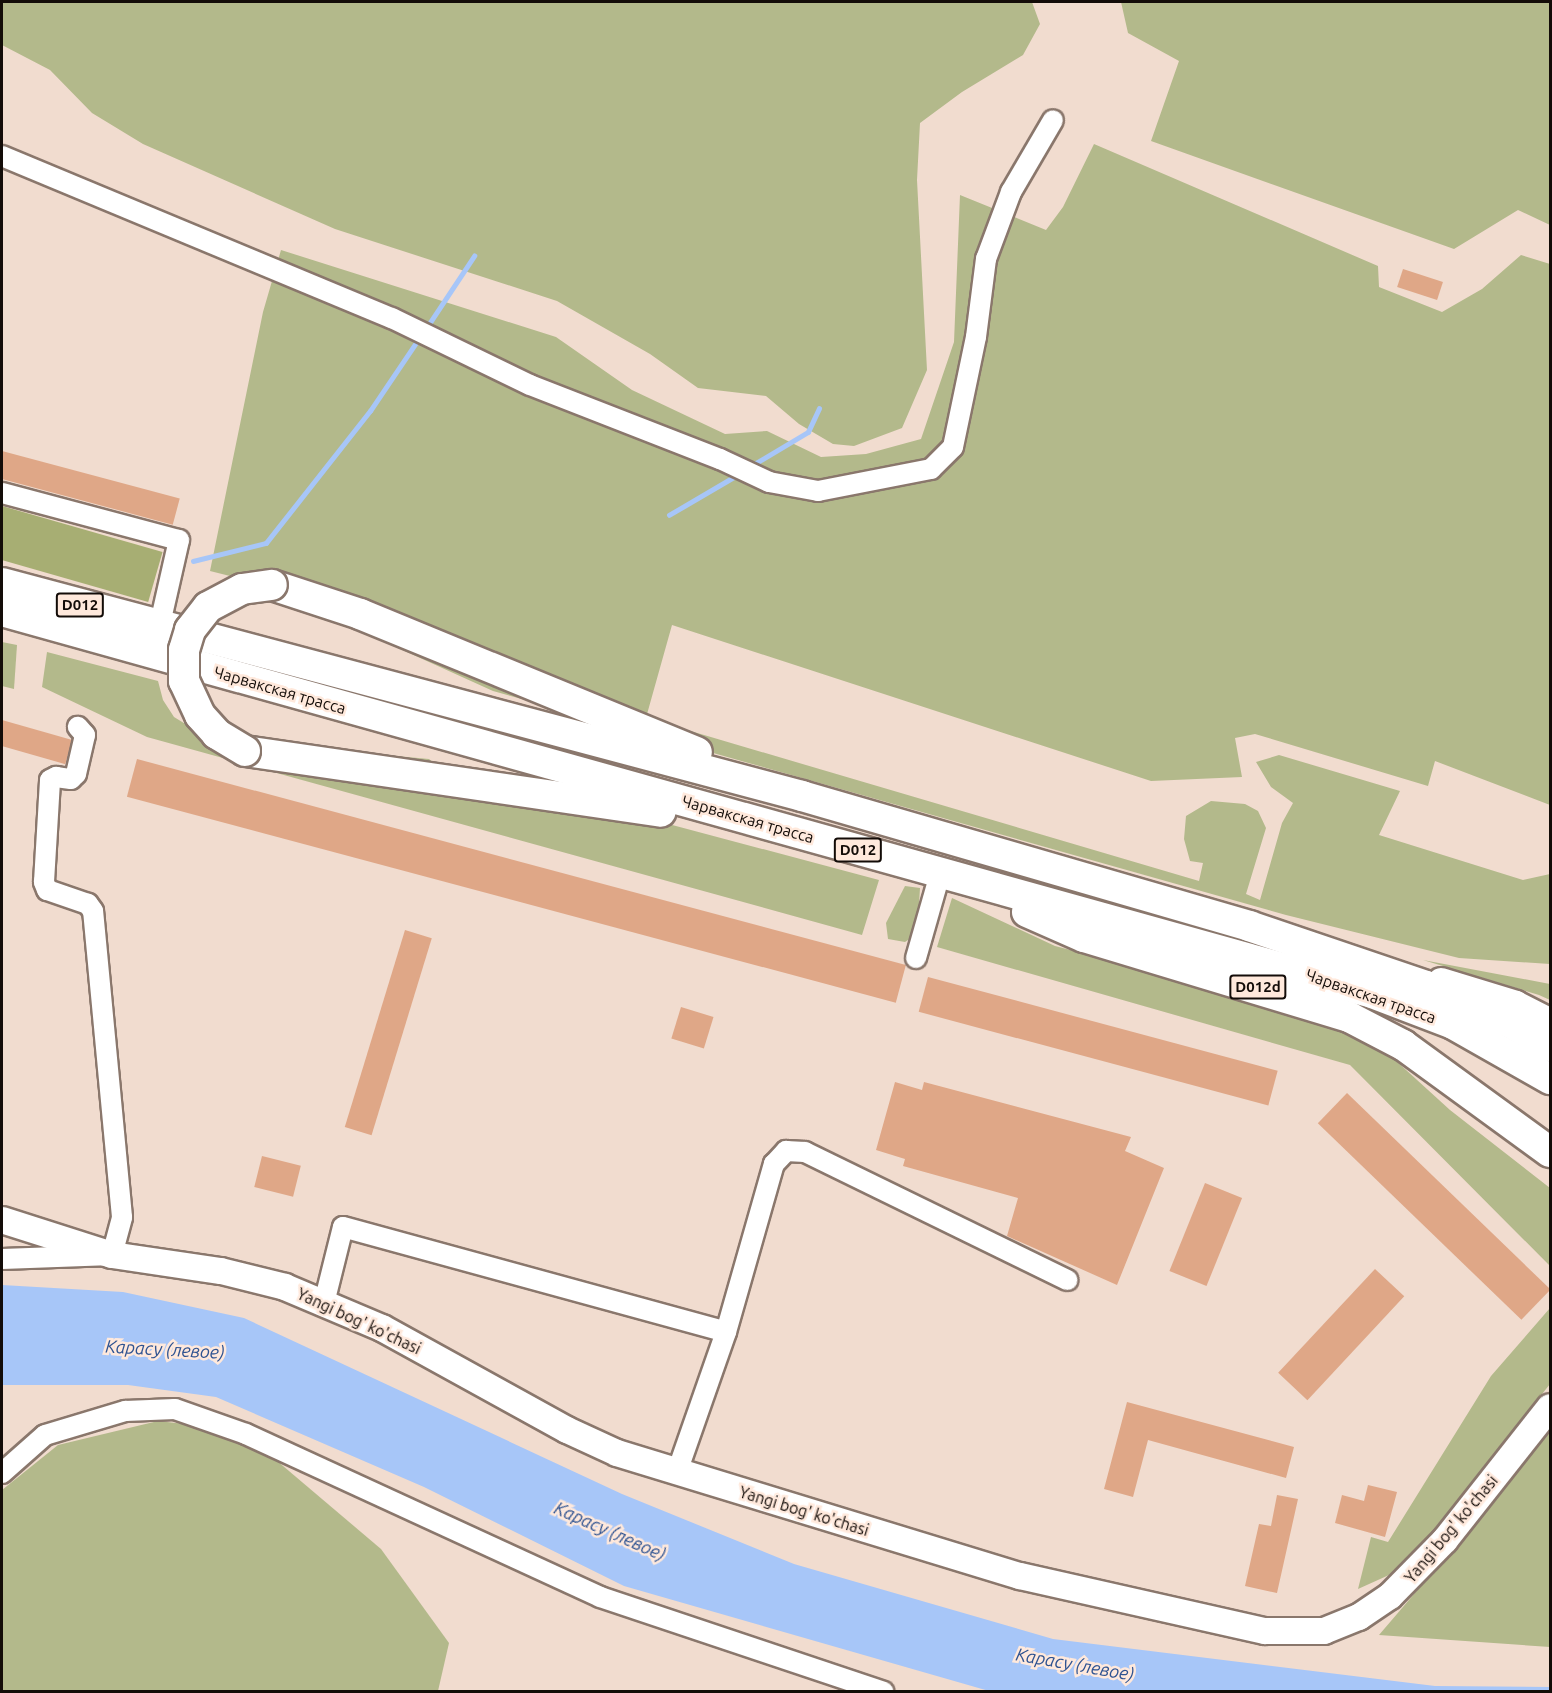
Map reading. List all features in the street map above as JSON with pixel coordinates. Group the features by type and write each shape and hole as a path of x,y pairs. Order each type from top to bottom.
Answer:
{"highway":[{"name":"Чарвакская трасса","path":"2,583 159,628 802,796 1249,926 1426,986 1509,1022 1551,1046"},
{"path":"793,832 245,751 216,734 200,715 184,681 184,650 190,630 208,607 242,589 272,585 360,614 802,796"},
{"name":"Чарвакская трасса","path":"2,611 1372,993 1453,1024 1551,1079"},
{"name":"D012d","path":"940,874 1084,938 1349,1017 1403,1045 1551,1152"}],"main road":[{"path":"1249,926 1493,996 1551,1021"},
{"name":"Yangi bog' ko'chasi","path":"2,1220 112,1255 252,1278 324,1303 382,1328 590,1442 677,1472 1020,1576 1245,1628 1314,1632 1359,1617 1410,1579 1551,1407"}],"street":[{"path":"2,156 413,328 530,385 720,459 769,482 802,490 836,489 931,469 953,447 976,337 986,258 1011,192 1053,120"},
{"path":"2,493 179,540 159,628"},
{"path":"2,1259 112,1255 122,1217 93,911 88,904 47,890 44,882 50,780 56,777 71,779 76,774 85,735 78,727"},
{"path":"916,957 940,874"},
{"path":"677,1472 726,1332 774,1164 786,1151 805,1152 1068,1280"},
{"path":"324,1303 343,1227 726,1332"},
{"path":"2,1473 45,1435 125,1411 175,1409 246,1434 600,1598 884,1692"}],"green space":[{"path":"2,2 1032,2 1040,24 1023,55 962,92 920,123 917,180 927,370 902,428 854,446 833,444 799,424 766,396 698,388 650,354 557,301 335,229 143,144 92,113 50,70 2,45"},
{"path":"1121,2 1550,2 1550,225 1518,210 1454,249 1151,141 1179,61 1128,33"},
{"path":"1094,144 1378,266 1379,287 1442,312 1482,289 1521,255 1550,264 1550,805 1435,761 1428,786 1255,734 1235,738 1242,777 1151,781 672,625 642,732 493,691 250,581 210,571 263,312 281,250 556,337 632,390 725,434 767,431 821,457 866,454 921,439 954,342 960,195 1046,230 1063,207"},
{"path":"2,506 163,552 148,602 2,560"},
{"path":"2,642 17,645 14,689 2,686"},
{"path":"47,652 158,681 163,700 174,717 210,739 429,759 475,799 517,807 601,806 879,880 862,935 147,737 42,687"},
{"path":"650,719 1199,881 1203,863 1190,861 1184,839 1186,816 1211,801 1245,804 1258,811 1266,828 1246,894 1260,900 1282,823 1293,803 1271,787 1256,762 1279,755 1400,791 1379,835 1523,880 1550,874 1550,964 1459,958 1286,915 646,734"},
{"path":"905,886 920,888 917,934 905,942 888,939 886,923"},
{"path":"952,898 1055,946 1245,995 1347,1030 1383,1049 1450,1110 1550,1188 1550,1266 1350,1065 937,947"},
{"path":"1423,960 1550,984 1550,1000 1539,995"},
{"path":"1550,1308 1550,1384 1415,1554 1389,1575 1358,1589 1371,1537 1388,1542 1491,1376"},
{"path":"158,1421 194,1425 276,1460 381,1549 449,1643 438,1691 2,1692 2,1490 58,1445"},
{"path":"1550,1429 1550,1647 1379,1635 1492,1503"}],"water":[{"name":"Карасу (левое)","path":"2,1285 123,1292 244,1318 622,1494 794,1564 1053,1639 1435,1686 1550,1687 1550,1691 989,1691 624,1586 424,1487 216,1397 128,1385 2,1385"}],"building":[{"path":"1403,269 1443,282 1437,300 1397,287"},
{"path":"2,451 180,499 173,525 2,479"},
{"path":"2,720 72,740 65,764 2,746"},
{"path":"137,759 906,965 896,1003 127,797"},
{"path":"405,930 432,938 372,1135 345,1127"},
{"path":"928,977 1278,1071 1268,1105 919,1012"},
{"path":"681,1007 714,1017 704,1048 671,1039"},
{"path":"895,1082 922,1090 924,1082 1131,1137 1125,1151 1164,1168 1117,1285 1007,1236 1018,1198 903,1166 905,1159 876,1150"},
{"path":"1347,1093 1550,1289 1521,1320 1318,1123"},
{"path":"262,1156 301,1166 293,1197 254,1187"},
{"path":"1205,1183 1242,1198 1206,1286 1169,1271"},
{"path":"1375,1269 1404,1296 1307,1400 1278,1373"},
{"path":"1127,1402 1294,1447 1286,1478 1148,1440 1133,1497 1104,1489"},
{"path":"1368,1485 1397,1492 1385,1537 1335,1523 1342,1495 1364,1501"},
{"path":"1277,1495 1298,1499 1277,1593 1245,1586 1259,1524 1271,1526"}],"waterway":[{"path":"425,330 474,256"},
{"path":"193,561 266,543 370,411 420,337"},
{"path":"751,466 808,432 819,408"},
{"path":"669,515 739,474"}]}
